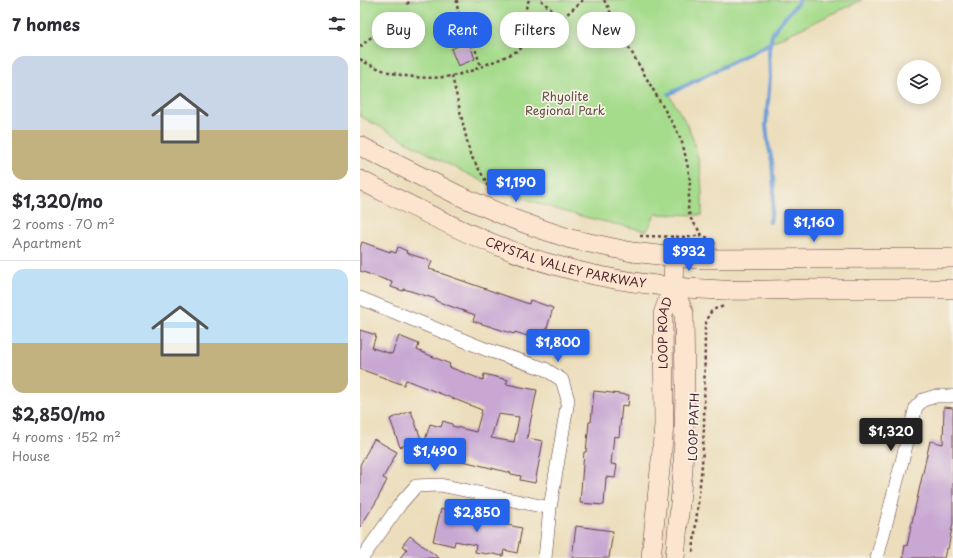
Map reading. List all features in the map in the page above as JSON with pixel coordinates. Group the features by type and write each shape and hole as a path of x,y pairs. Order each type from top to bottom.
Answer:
{"main road":[{"name":"CRYSTAL VALLEY PARKWAY","path":"360,146 460,196 513,219 571,238 632,252 695,259 953,258"},
{"name":"CRYSTAL VALLEY PARKWAY","path":"360,180 496,245 524,256 592,275 627,281 722,290 953,289"},
{"path":"673,286 674,257"},
{"name":"LOOP ROAD","path":"650,558 664,424 663,314 673,286"},
{"name":"LOOP ROAD","path":"673,286 684,314 685,392 683,470 675,558"}],"street":[{"path":"360,298 485,349 545,370 562,380 568,400 550,508 545,558"},
{"path":"877,558 916,407 923,400 936,396 953,396"},
{"path":"362,558 401,503 416,486 440,485 550,508"}],"path":[{"path":"407,4 411,0"},
{"path":"457,0 461,19 471,37 481,67"},
{"path":"525,12 529,0"},
{"path":"541,0 554,12"},
{"path":"569,12 583,0"},
{"path":"604,0 609,8 614,25 678,133 686,157 690,180 688,210 691,219 702,235 690,237 637,236"},
{"path":"360,47 372,36"},
{"path":"360,59 376,68 403,75 434,78 452,76 467,72 502,59 522,48"},
{"path":"452,76 470,154 487,183 488,190"},
{"path":"481,187 494,193"},
{"name":"LOOP PATH","path":"692,558 704,434 706,322 711,312 724,307"}],"green space":[{"name":"Rhyolite Regional Park","path":"360,0 862,0 770,43 669,94 687,125 699,161 702,193 702,215 655,214 647,231 571,213 505,191 463,172 360,116"}],"building":[{"path":"471,48 475,59 458,66 451,49"},
{"path":"362,242 396,253 398,247 407,251 406,253 432,261 429,269 529,304 530,300 553,308 543,341 515,332 514,334 473,321 475,315 436,301 436,299 404,289 403,291 391,287 392,282 360,271 360,248"},
{"path":"360,330 376,335 372,348 392,354 399,336 419,344 417,350 450,364 449,367 483,380 484,374 508,380 506,384 537,390 527,438 543,441 535,483 520,480 521,476 451,458 452,455 423,447 430,424 441,427 443,421 452,424 452,426 476,432 482,410 406,380 404,385 360,369","holes":["498,414 519,417 514,442 491,438"]},
{"path":"594,391 629,395 628,406 622,405 619,437 614,436 611,464 617,465 615,478 606,477 604,505 580,503 584,452 586,452 589,422 591,422"},
{"path":"944,407 953,408 953,523 948,549 946,549 944,558 903,558 930,441 943,444"},
{"path":"411,411 421,439 400,447 390,419"},
{"path":"374,439 397,452 383,478 387,480 376,502 360,527 360,465"},
{"path":"441,509 469,516 469,512 494,517 493,522 522,528 517,553 504,550 503,556 487,554 475,552 476,545 455,541 454,546 433,541"},
{"path":"576,526 613,531 609,558 572,558"},
{"path":"410,536 439,558 400,558 407,549 402,546"}],"waterway":[{"path":"770,222 774,192 772,161 766,125 770,77 769,50 772,35 777,26 800,0"},
{"path":"669,94 770,43"}]}
